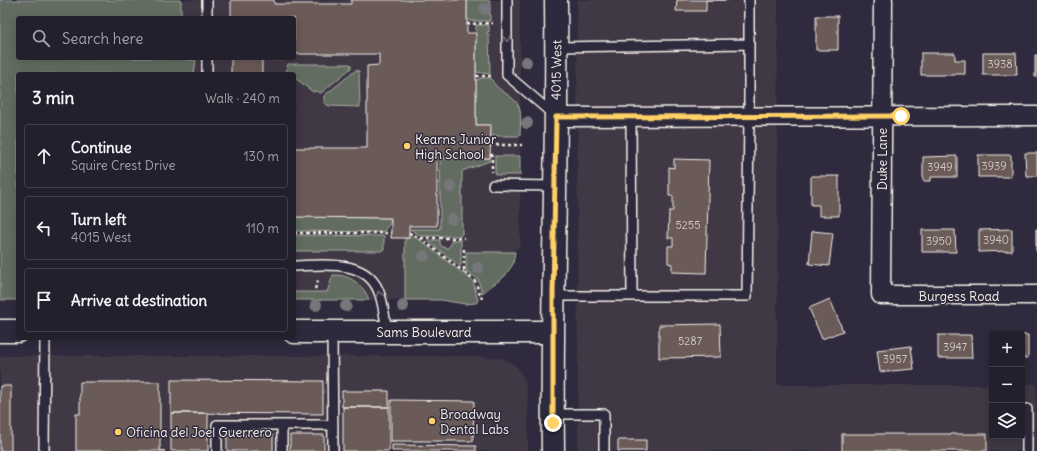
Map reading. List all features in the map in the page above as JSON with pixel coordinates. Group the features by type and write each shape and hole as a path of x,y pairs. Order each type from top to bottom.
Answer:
{"street":[{"name":"4015 West","path":"553,451 553,296 557,47 556,0"},
{"name":"Duke Lane","path":"881,295 883,0"},
{"path":"556,117 1037,116"},
{"name":"Burgess Road","path":"881,295 1037,296"},
{"path":"0,332 16,332"},
{"name":"Sams Boulevard","path":"296,332 554,332"}],"lane":[{"path":"207,0 207,16"},
{"path":"507,0 507,75 556,117"},
{"path":"553,296 747,296 749,116 748,0"},
{"path":"557,47 749,44"},
{"path":"207,60 207,72"},
{"path":"631,116 632,296"},
{"path":"493,185 555,186"},
{"path":"296,266 351,267 371,278 381,295 387,332"},
{"path":"332,332 333,451"},
{"path":"44,451 45,340"},
{"path":"1027,409 1027,451"},
{"path":"553,414 604,414 604,451"},
{"path":"217,451 217,425 333,425"},
{"path":"282,425 282,451"}],"path":[{"path":"467,24 493,23"},
{"path":"476,76 494,76"},
{"path":"490,145 522,145"},
{"path":"490,155 492,155 492,175"},
{"path":"409,232 420,238 475,281 482,299"},
{"path":"296,233 389,234"},
{"path":"420,238 464,238"},
{"path":"464,249 464,272"},
{"path":"315,289 319,277"}],"shaded area":[{"name":"Kearns Junior High School","path":"0,0 520,0 520,248 515,248 513,264 505,276 486,291 476,303 465,304 441,300 296,300 296,72 16,72 16,300 0,300"},
{"path":"0,0 181,0 181,16 16,16 16,60 196,60 194,72 16,72 16,300 0,300"},
{"path":"467,0 490,0 490,21 467,20"},
{"path":"577,0 778,0 777,385 989,385 989,439 1025,439 1025,384 1036,384 1036,451 578,451"},
{"path":"476,25 489,25 489,32 487,32 487,35 489,35 490,74 476,72"},
{"path":"288,64 350,64 351,66 351,68 321,93 315,91 313,92 296,79 296,72 288,72 286,69"},
{"path":"356,70 359,71 360,107 329,106 324,103 324,96"},
{"path":"480,78 491,78 497,87 517,103 521,121 520,136 491,136 490,125 476,125 476,80"},
{"path":"495,156 520,156 520,175 497,175 495,172"},
{"path":"440,158 490,158 490,161 462,171 462,234 460,236 421,236 410,229 440,229"},
{"path":"296,217 391,218 391,222 383,232 296,231"},
{"path":"296,235 384,236 384,249 381,251 296,251"},
{"path":"409,236 417,238 473,281 478,301 476,303 465,304 441,300 405,300 405,238 409,238"},
{"path":"430,240 440,240 440,244 443,247 448,248 451,244 451,240 461,240 461,265 460,266 429,242"},
{"path":"466,252 515,252 513,264 505,276 482,293 478,279 466,271"},
{"path":"333,275 345,276 360,285 369,300 296,300 296,292 327,292"},
{"path":"0,356 461,356 501,358 517,367 525,380 528,397 528,451 0,451"}],"building":[{"path":"231,0 274,0 274,4 351,4 351,0 467,0 467,33 476,33 476,125 491,125 490,158 437,158 437,226 409,226 409,238 391,238 391,218 296,217 296,148 367,148 367,66 379,65 379,54 296,54 296,16 231,16"},
{"path":"677,0 706,0 706,11 676,11"},
{"path":"816,16 838,16 838,50 816,50"},
{"path":"921,53 955,53 955,60 965,60 965,74 921,75"},
{"path":"983,53 1016,53 1017,75 983,75"},
{"path":"1035,55 1037,55 1037,77 1035,77"},
{"path":"231,60 262,60 262,72 231,72"},
{"path":"1025,153 1037,153 1037,176 1026,176"},
{"path":"978,155 1011,155 1011,177 978,177"},
{"path":"957,156 957,177 931,177 931,181 923,181 923,157"},
{"path":"674,159 709,160 706,273 672,272 672,264 668,263 668,246 673,246 673,238 668,238 669,211 673,211 673,196 669,196 669,167 674,168"},
{"path":"811,176 839,176 839,216 819,216 819,205 811,205"},
{"path":"1012,229 1012,251 979,252 979,230"},
{"path":"1037,229 1037,251 1036,251"},
{"path":"922,230 955,230 956,252 922,252"},
{"path":"812,231 833,233 829,266 809,264"},
{"path":"830,299 843,331 822,339 809,308"},
{"path":"720,324 721,357 659,358 659,325"},
{"path":"938,335 971,335 972,358 938,358"},
{"path":"1025,335 1028,335 1028,358 1025,358"},
{"path":"911,346 914,369 880,372 877,350"},
{"path":"171,380 323,381 323,414 171,413"},
{"name":"Oficina del Joel Guerrero","path":"80,382 160,382 160,450 165,451 76,451 76,414 80,414"},
{"path":"0,386 11,386 11,451 0,451"},
{"path":"342,391 389,391 389,407 342,407"},
{"name":"Broadway Dental Labs","path":"391,400 474,401 473,441 391,441"},
{"path":"343,407 389,407 389,451 343,451"},
{"path":"171,413 208,413 208,451 171,451"},
{"path":"842,434 987,434 987,451 842,451"},
{"path":"227,435 273,435 273,451 227,451"},
{"path":"290,435 324,435 324,451 290,451"},
{"path":"618,440 646,440 646,451 618,451"},
{"path":"392,445 476,446 476,451 392,451"}],"place":[{"name":"Kearns Junior High School","path":"407,146"},
{"name":"Broadway Dental Labs","path":"432,421"},
{"name":"Oficina del Joel Guerrero","path":"118,432"}],"route":[{"path":"553,423 553,296 556,117 901,116"}]}
